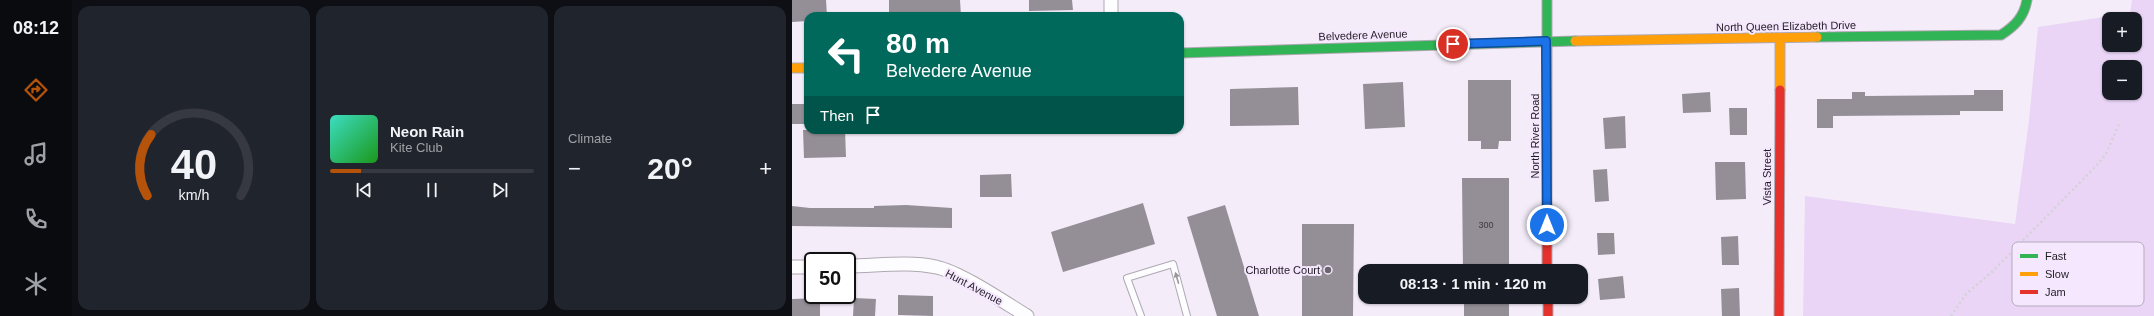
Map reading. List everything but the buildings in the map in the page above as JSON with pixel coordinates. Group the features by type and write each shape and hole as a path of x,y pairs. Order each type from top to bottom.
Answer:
{"street":[{"path":"1111,12 1112,0"},
{"name":"North River Road","path":"1547,0 1548,264"},
{"name":"North Queen Elizabeth Drive","path":"1546,41 2001,35 2014,28 2021,20 2027,0"},
{"name":"Vista Street","path":"1779,316 1780,39"},
{"name":"Belvedere Avenue","path":"1184,53 1546,41"},
{"path":"792,68 804,68"},
{"name":"Hunt Avenue","path":"856,266 920,265 937,267 955,274 1027,316"},
{"path":"792,267 804,267"},
{"path":"1548,304 1548,316"}],"lane":[{"path":"1141,316 1127,278 1173,264 1187,316"}],"path":[{"path":"2021,242 2097,165 2106,154 2119,124"},
{"path":"1951,316 1966,294 1993,271 2012,252"}],"shaded area":[{"path":"2132,0 2154,0 2154,316 1803,316 1805,196 2015,224 2029,120 2038,27 2102,17 2102,52 2142,52 2142,12 2130,12"}],"traffic: fast":[{"path":"1547,0 1547,219"},
{"path":"1817,37 2001,35 2011,28 2021,16 2027,0"},
{"path":"1184,53 1575,41"}],"traffic: slow":[{"path":"1575,41 1817,37"},
{"path":"1780,39 1780,90"},
{"path":"792,68 804,68"}],"traffic: jam":[{"path":"1779,316 1780,90"},
{"path":"1547,219 1547,264"},
{"path":"1548,304 1548,316"}],"place":[{"name":"Charlotte Court","path":"1328,270"}],"route":[{"path":"1453,44 1546,41 1547,225"}]}
